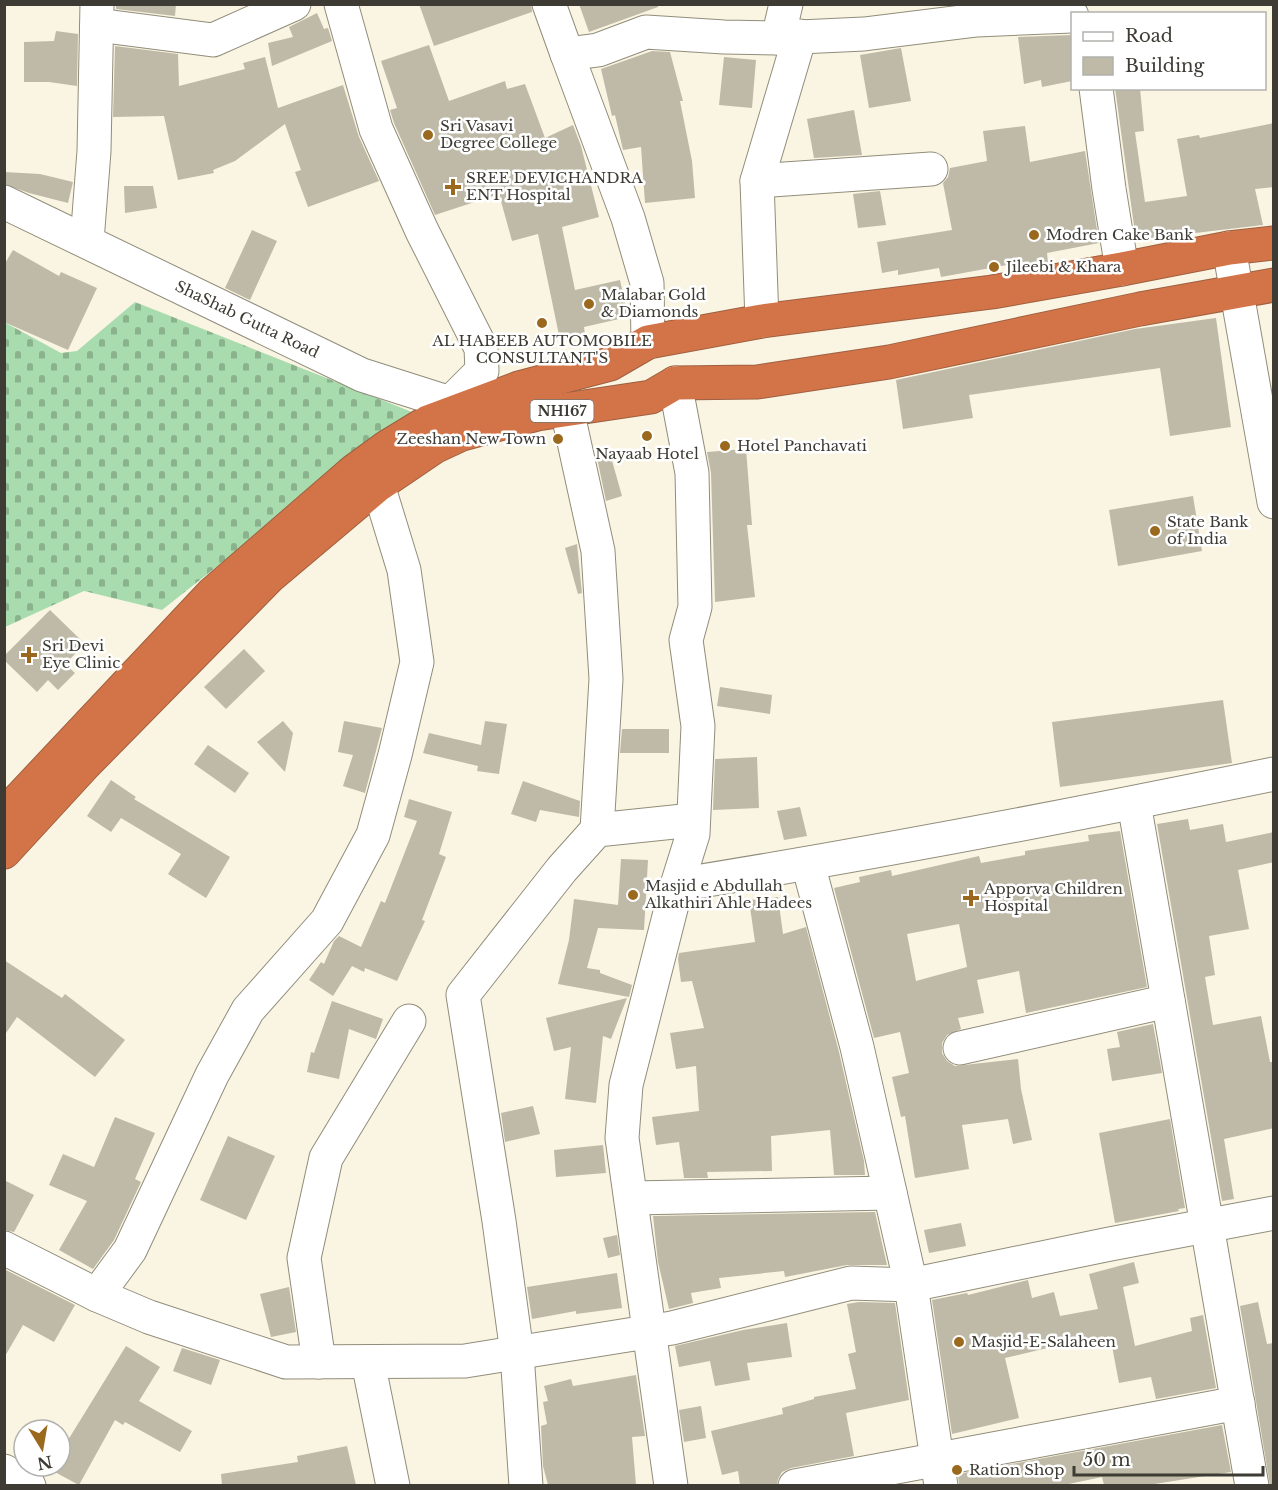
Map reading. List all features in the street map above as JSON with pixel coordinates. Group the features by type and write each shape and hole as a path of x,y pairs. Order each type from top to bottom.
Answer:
{"highway":[{"name":"NH167","path":"6,810 212,594 354,471 387,447 455,406 610,364 648,342 762,321 992,292 1229,248 1274,243"},
{"name":"NH167","path":"4,852 85,764 269,577 378,485 434,447 462,434 537,414 651,397 675,383 757,382 889,362 1236,290 1274,285"}],"street":[{"path":"87,241 94,151 97,15 213,40 294,4"},
{"path":"341,4 376,129 422,231 481,348 482,371 455,406"},
{"path":"549,4 628,218 647,283 648,342"},
{"path":"762,321 758,181 789,37 786,4"},
{"path":"567,54 598,50 650,18 724,37 789,37 864,34 977,20 1071,16"},
{"path":"1096,90 1122,269"},
{"path":"758,181 931,169"},
{"name":"ShaShab Gutta Road","path":"4,202 363,375 455,406 496,424"},
{"path":"1229,248 1274,502"},
{"path":"671,1485 622,1138 626,1085 676,885 693,834 698,726 686,640 695,607 692,473 675,383"},
{"path":"526,1485 517,1353 499,1221 463,995 562,869 597,830 606,679 598,551 567,410"},
{"path":"97,1295 130,1250 212,1075 248,1010 327,921 373,835 417,662 404,570 378,485"},
{"path":"676,885 808,864 1134,803 1274,774"},
{"path":"1134,803 1252,1485"},
{"path":"597,830 693,820"},
{"path":"808,864 856,1047 911,1285 939,1472"},
{"path":"960,1048 1168,1001"},
{"path":"319,1362 304,1258 326,1158 409,1021"},
{"path":"631,1198 890,1193"},
{"path":"4,1248 97,1295 149,1317 286,1362 465,1361 649,1332 851,1283 911,1285 1274,1213"},
{"path":"368,1362 393,1485"},
{"path":"795,1485 939,1472 1238,1403"},
{"path":"4,1471 29,1485"}],"green space":[{"path":"135,302 412,412 162,610 84,591 5,627 4,322 61,353 77,351"}],"building":[{"path":"116,4 176,4 175,16 116,9"},
{"path":"419,4 531,4 532,12 434,46"},
{"path":"579,4 658,4 658,7 589,32"},
{"path":"317,13 324,29 328,28 332,41 272,66 268,43 293,37 289,27"},
{"path":"56,31 78,34 77,86 49,82 24,82 24,42 54,41"},
{"path":"1071,35 1071,81 1042,87 1041,80 1024,84 1018,37"},
{"path":"429,45 449,101 505,81 507,89 525,84 545,138 573,125 581,146 599,217 562,227 575,290 620,280 628,317 584,327 585,335 560,340 538,234 512,241 499,194 435,215 394,123 390,110 397,108 381,61"},
{"path":"115,46 178,54 179,86 245,69 243,63 265,57 278,108 343,85 359,137 379,181 308,207 295,172 301,170 285,124 235,161 213,170 214,173 178,180 164,116 113,117"},
{"path":"901,48 911,101 869,108 860,55"},
{"path":"652,51 670,52 683,101 680,101 692,161 695,198 645,203 641,147 623,150 615,115 612,116 601,69"},
{"path":"724,57 756,60 752,108 719,105"},
{"path":"1115,90 1140,90 1144,131 1135,132 1145,202 1187,196 1177,139 1199,135 1200,138 1274,123 1274,187 1255,189 1263,225 1136,240"},
{"path":"854,110 862,155 814,158 807,119"},
{"path":"1025,126 1030,162 1085,151 1099,243 1047,253 1048,263 1025,267 1024,262 941,277 939,268 898,275 898,270 882,273 877,242 952,230 943,183 948,177 950,168 987,161 983,131"},
{"path":"4,172 40,174 73,182 68,203 4,184"},
{"path":"124,186 153,186 157,208 125,213"},
{"path":"880,191 886,225 858,228 853,194"},
{"path":"252,230 277,241 250,300 225,288"},
{"path":"13,250 59,276 61,272 97,288 68,350 4,322 4,265"},
{"path":"1216,318 1231,427 1170,436 1160,368 969,395 973,418 903,429 896,380 1135,329"},
{"path":"746,449 752,525 747,525 755,597 715,602 711,473 707,452"},
{"path":"609,450 622,496 606,501 596,453"},
{"name":"State Bank of India","path":"1193,496 1202,551 1118,566 1109,510"},
{"path":"577,544 582,593 578,594 565,548"},
{"path":"50,610 85,644 65,664 75,673 58,690 48,680 37,692 4,660 4,656"},
{"path":"244,649 265,671 226,709 204,687"},
{"path":"720,687 772,695 770,714 717,706"},
{"path":"1223,700 1232,763 1060,787 1052,722"},
{"path":"283,721 293,733 285,772 257,742"},
{"path":"344,721 382,728 365,793 343,786 353,755 338,752"},
{"path":"485,721 507,724 499,774 477,771 478,766 423,753 429,733 481,745"},
{"path":"622,729 669,729 669,753 620,753"},
{"path":"208,745 249,773 235,793 194,764"},
{"path":"757,757 759,808 713,810 715,759"},
{"path":"111,780 136,797 134,799 230,857 206,898 168,874 181,854 121,818 111,832 87,816"},
{"path":"523,781 580,801 579,817 540,810 536,822 511,814"},
{"path":"409,799 452,812 439,854 446,857 422,920 425,921 397,981 365,968 364,972 352,966 333,996 309,980 321,962 324,964 334,941 339,936 361,947 381,901 385,903 417,821 404,817"},
{"path":"800,807 807,836 784,840 777,811"},
{"path":"1188,819 1190,830 1223,824 1226,842 1274,832 1274,862 1238,870 1249,929 1209,936 1215,975 1205,977 1213,1025 1261,1016 1270,1062 1274,1062 1274,1128 1224,1139 1234,1199 1222,1201 1157,824"},
{"path":"1120,831 1147,987 1026,1013 1019,971 977,980 984,1013 958,1018 961,1029 947,1035 942,1043 942,1053 947,1061 955,1066 1018,1059 1021,1089 1032,1140 1013,1144 1008,1119 962,1125 969,1169 915,1178 905,1116 901,1117 892,1077 909,1073 900,1032 874,1038 834,888 860,882 859,877 891,870 892,876 979,856 981,863 1025,855 1025,851 1089,841 1088,835","holes":["959,924 967,967 916,981 907,934"]},
{"path":"621,859 648,860 644,930 598,928 587,968 600,970 600,973 632,985 629,997 558,984 569,940 574,899 618,905"},
{"path":"778,897 783,934 806,927 839,1052 864,1161 865,1175 834,1175 830,1130 771,1136 772,1171 707,1172 708,1178 684,1178 679,1142 656,1145 652,1117 699,1111 696,1066 676,1069 670,1033 704,1028 692,981 681,982 679,953 755,942 749,900"},
{"path":"4,960 62,998 65,994 125,1040 95,1077 17,1017 4,1036"},
{"path":"627,998 611,1039 603,1036 596,1103 565,1099 571,1047 554,1051 546,1018"},
{"path":"332,1001 383,1019 376,1039 349,1029 339,1079 307,1072 311,1052 314,1053"},
{"path":"1153,1024 1162,1073 1112,1081 1107,1049 1120,1047 1117,1032"},
{"path":"533,1106 540,1134 505,1142 501,1113"},
{"path":"115,1117 155,1133 135,1179 141,1182 114,1240 93,1269 59,1250 87,1201 49,1185 63,1154 94,1167"},
{"path":"1170,1119 1185,1208 1115,1223 1099,1133"},
{"path":"228,1136 275,1156 246,1220 200,1200"},
{"path":"603,1145 606,1173 556,1177 554,1150"},
{"path":"4,1180 34,1195 14,1232 4,1230"},
{"path":"875,1212 887,1265 847,1265 785,1277 784,1271 719,1278 721,1288 691,1293 693,1303 669,1309 658,1262 653,1216"},
{"path":"961,1223 966,1246 929,1253 924,1230"},
{"path":"617,1235 620,1255 608,1258 603,1238"},
{"path":"1134,1262 1139,1283 1123,1287 1135,1346 1192,1331 1190,1318 1203,1315 1216,1388 1156,1399 1151,1377 1119,1383 1111,1341 1069,1349 1068,1343 1005,1358 1019,1418 952,1434 932,1300 967,1293 968,1295 1028,1280 1032,1298 1054,1292 1060,1316 1098,1309 1089,1274"},
{"path":"4,1269 75,1305 54,1342 23,1325 4,1358"},
{"path":"617,1273 622,1308 576,1314 576,1311 532,1319 527,1287"},
{"path":"289,1287 296,1332 271,1337 260,1294"},
{"path":"1258,1302 1267,1344 1274,1343 1274,1485 1270,1485 1240,1306"},
{"path":"895,1303 909,1400 846,1413 854,1456 791,1468 782,1472 777,1485 740,1485 738,1471 722,1475 711,1431 783,1414 782,1408 814,1399 814,1397 856,1389 848,1354 856,1352 847,1304"},
{"path":"787,1323 792,1357 747,1363 750,1380 715,1386 710,1361 679,1367 675,1346 743,1330"},
{"path":"126,1346 160,1367 139,1401 192,1431 180,1452 125,1422 123,1425 115,1420 79,1485 66,1478 72,1478 72,1434"},
{"path":"182,1348 220,1360 211,1385 173,1371"},
{"path":"636,1375 645,1436 632,1437 636,1485 548,1485 543,1466 541,1426 547,1424 543,1402 548,1401 544,1386 571,1379 573,1386"},
{"path":"701,1406 706,1438 684,1442 679,1410"},
{"path":"1222,1425 1231,1472 1148,1485 1104,1485 1102,1477 1064,1485 959,1485 958,1474"},
{"path":"347,1446 356,1485 222,1485 221,1474 298,1462 297,1456"}],"place":[{"name":"Sri Vasavi Degree College","path":"428,135"},
{"name":"SREE DEVICHANDRA ENT Hospital","path":"453,187"},
{"name":"Modren Cake Bank","path":"1034,235"},
{"name":"Jileebi & Khara","path":"994,267"},
{"name":"Malabar Gold & Diamonds","path":"589,304"},
{"name":"AL HABEEB AUTOMOBILE CONSULTANT'S","path":"542,323"},
{"name":"Nayaab Hotel","path":"647,436"},
{"name":"Zeeshan New Town","path":"558,439"},
{"name":"Hotel Panchavati","path":"725,446"},
{"name":"State Bank of India","path":"1155,531"},
{"name":"Sri Devi Eye Clinic","path":"29,655"},
{"name":"Masjid e Abdullah Alkathiri Ahle Hadees","path":"633,895"},
{"name":"Apporva Children Hospital","path":"971,898"},
{"name":"Masjid-E-Salaheen","path":"959,1342"},
{"name":"Ration Shop","path":"957,1470"}]}
